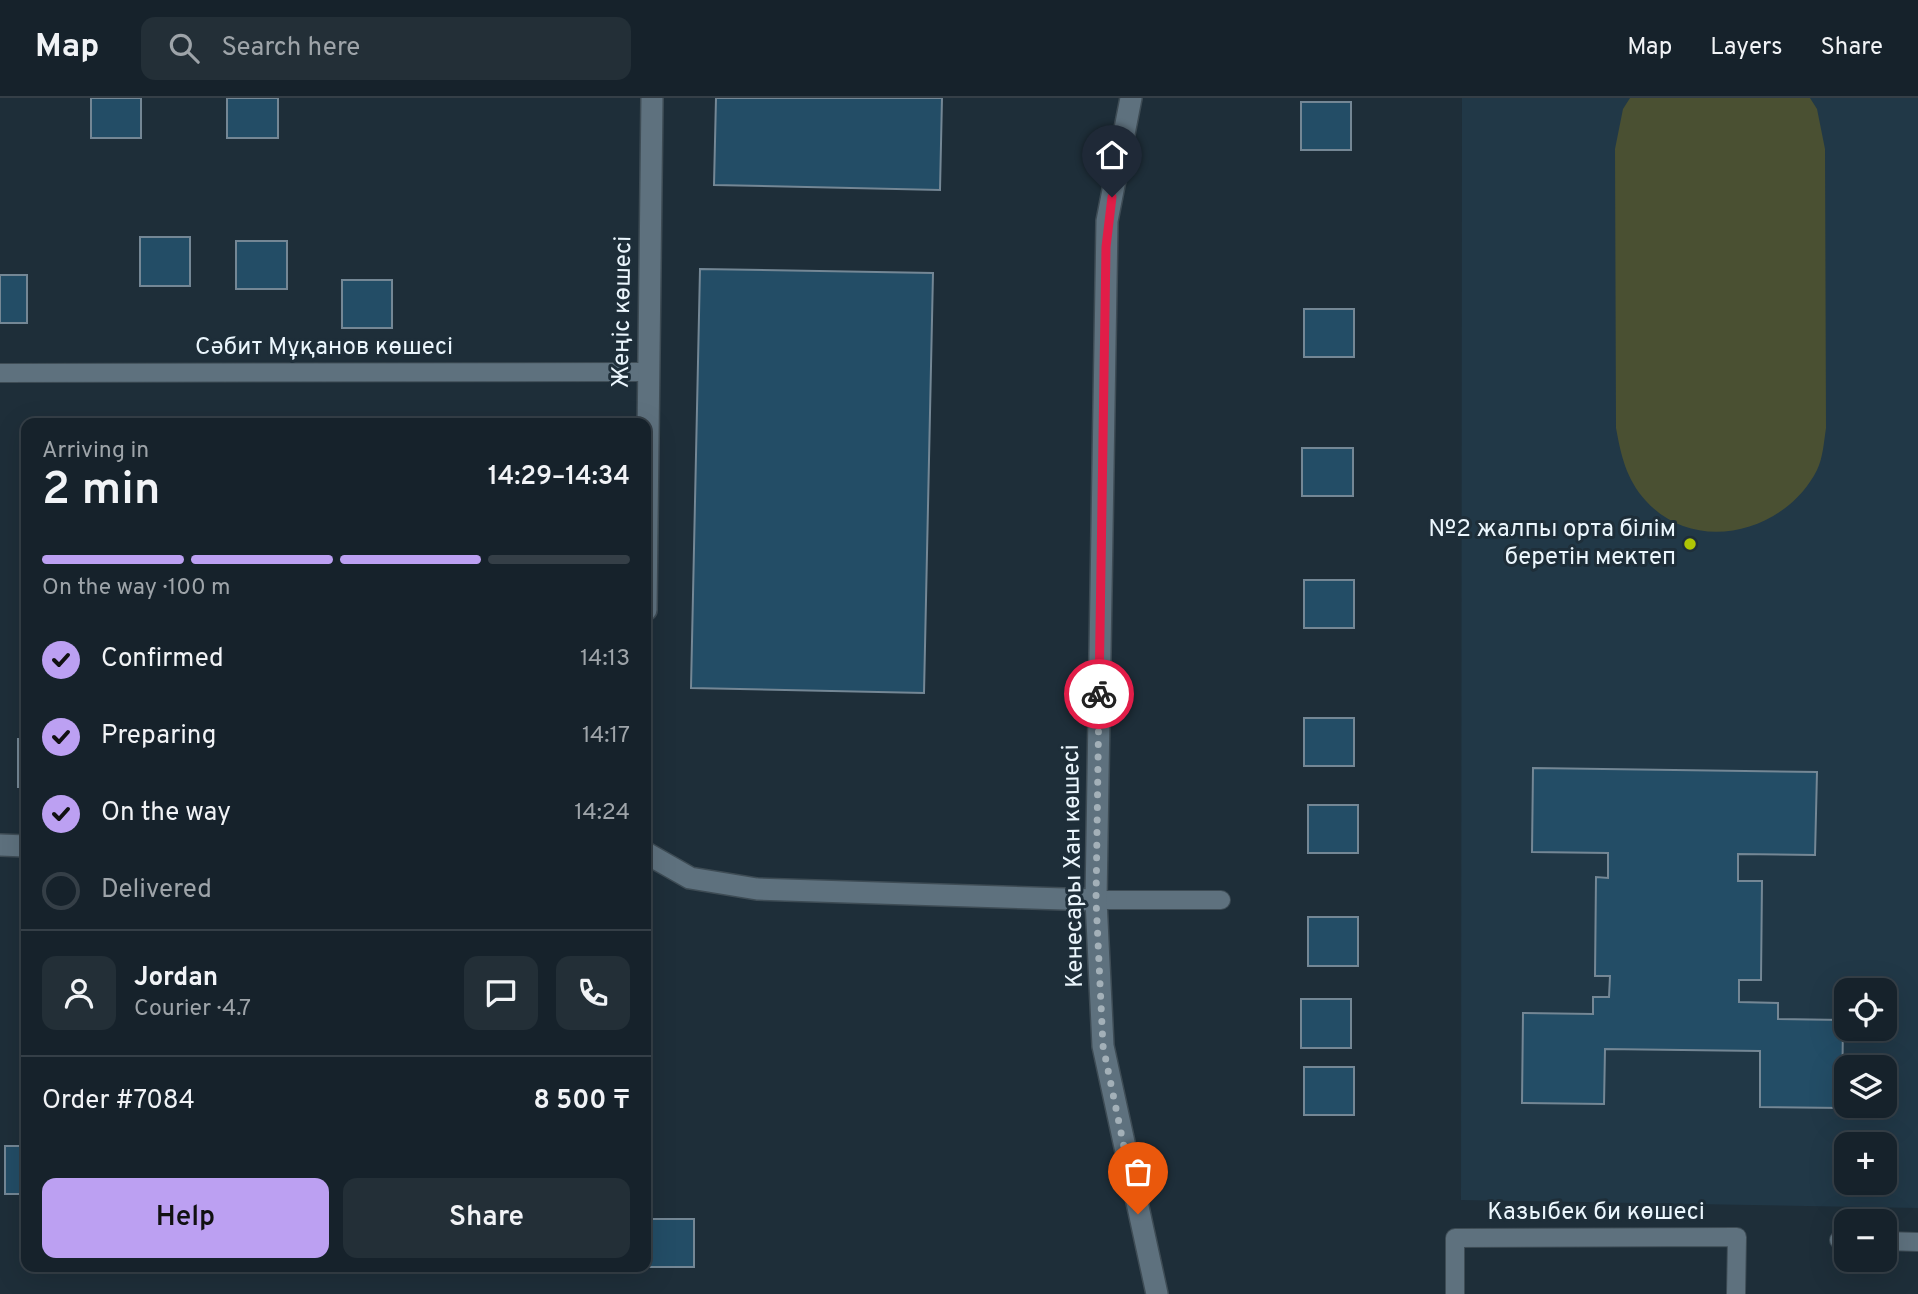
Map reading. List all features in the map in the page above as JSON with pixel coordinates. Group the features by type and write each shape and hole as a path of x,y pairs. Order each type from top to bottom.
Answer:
{"street":[{"name":"Жеңіс көшесі","path":"648,418 652,98"},
{"name":"Кенесары Хан көшесі","path":"1130,98 1107,221 1096,900 1103,1046 1157,1294"},
{"path":"0,845 21,845"},
{"path":"651,856 690,878 757,889 1096,900"}],"lane":[{"name":"Сәбит Мұқанов көшесі","path":"0,373 649,372"},
{"path":"1096,900 1221,900"},
{"name":"Казыбек би көшесі","path":"1455,1294 1455,1238 1737,1237 1736,1294"},
{"path":"1897,1241 1918,1242"}],"shaded area":[{"name":"№2 жалпы орта білім беретін мектеп","path":"1462,98 1918,98 1918,1208 1461,1200"}],"green space":[{"path":"1630,98 1810,98 1817,109 1825,149 1826,428 1821,460 1803,491 1784,509 1762,522 1739,529 1714,532 1689,528 1666,518 1639,493 1625,466 1620,448 1616,428 1615,149 1623,109"}],"building":[{"path":"91,98 141,98 141,138 91,138"},
{"path":"227,98 278,98 278,138 227,138"},
{"path":"716,98 942,98 940,190 714,185"},
{"path":"1301,102 1351,102 1351,150 1301,150"},
{"path":"140,237 190,237 190,286 140,286"},
{"path":"236,241 287,241 287,289 236,289"},
{"path":"700,269 933,273 924,693 691,688"},
{"path":"0,275 27,275 27,323 0,323"},
{"path":"342,280 392,280 392,328 342,328"},
{"path":"1304,309 1354,309 1354,357 1304,357"},
{"path":"1302,448 1353,448 1353,496 1302,496"},
{"path":"1304,580 1354,580 1354,628 1304,628"},
{"path":"1304,718 1354,718 1354,766 1304,766"},
{"path":"18,739 21,739 21,787 18,787"},
{"path":"1533,768 1817,772 1815,855 1738,854 1738,881 1762,881 1761,980 1739,980 1739,1002 1778,1003 1778,1019 1834,1020 1834,1041 1843,1041 1843,1055 1834,1055 1834,1108 1760,1107 1760,1051 1605,1049 1604,1104 1522,1103 1523,1013 1593,1014 1593,997 1609,997 1610,976 1595,976 1596,877 1608,878 1608,853 1532,852"},
{"path":"1308,805 1358,805 1358,853 1308,853"},
{"path":"1308,917 1358,917 1358,966 1308,966"},
{"path":"1301,999 1351,999 1351,1048 1301,1048"},
{"path":"1304,1067 1354,1067 1354,1115 1304,1115"},
{"path":"5,1146 21,1146 21,1194 5,1194"},
{"path":"651,1219 694,1219 694,1267 651,1267"}],"way so far":[{"path":"1099,694 1096,900 1103,1046 1138,1214"}],"place":[{"name":"№2 жалпы орта білім беретін мектеп","path":"1690,544"}],"route":[{"path":"1099,694 1106,247 1107,221 1112,197"}]}
